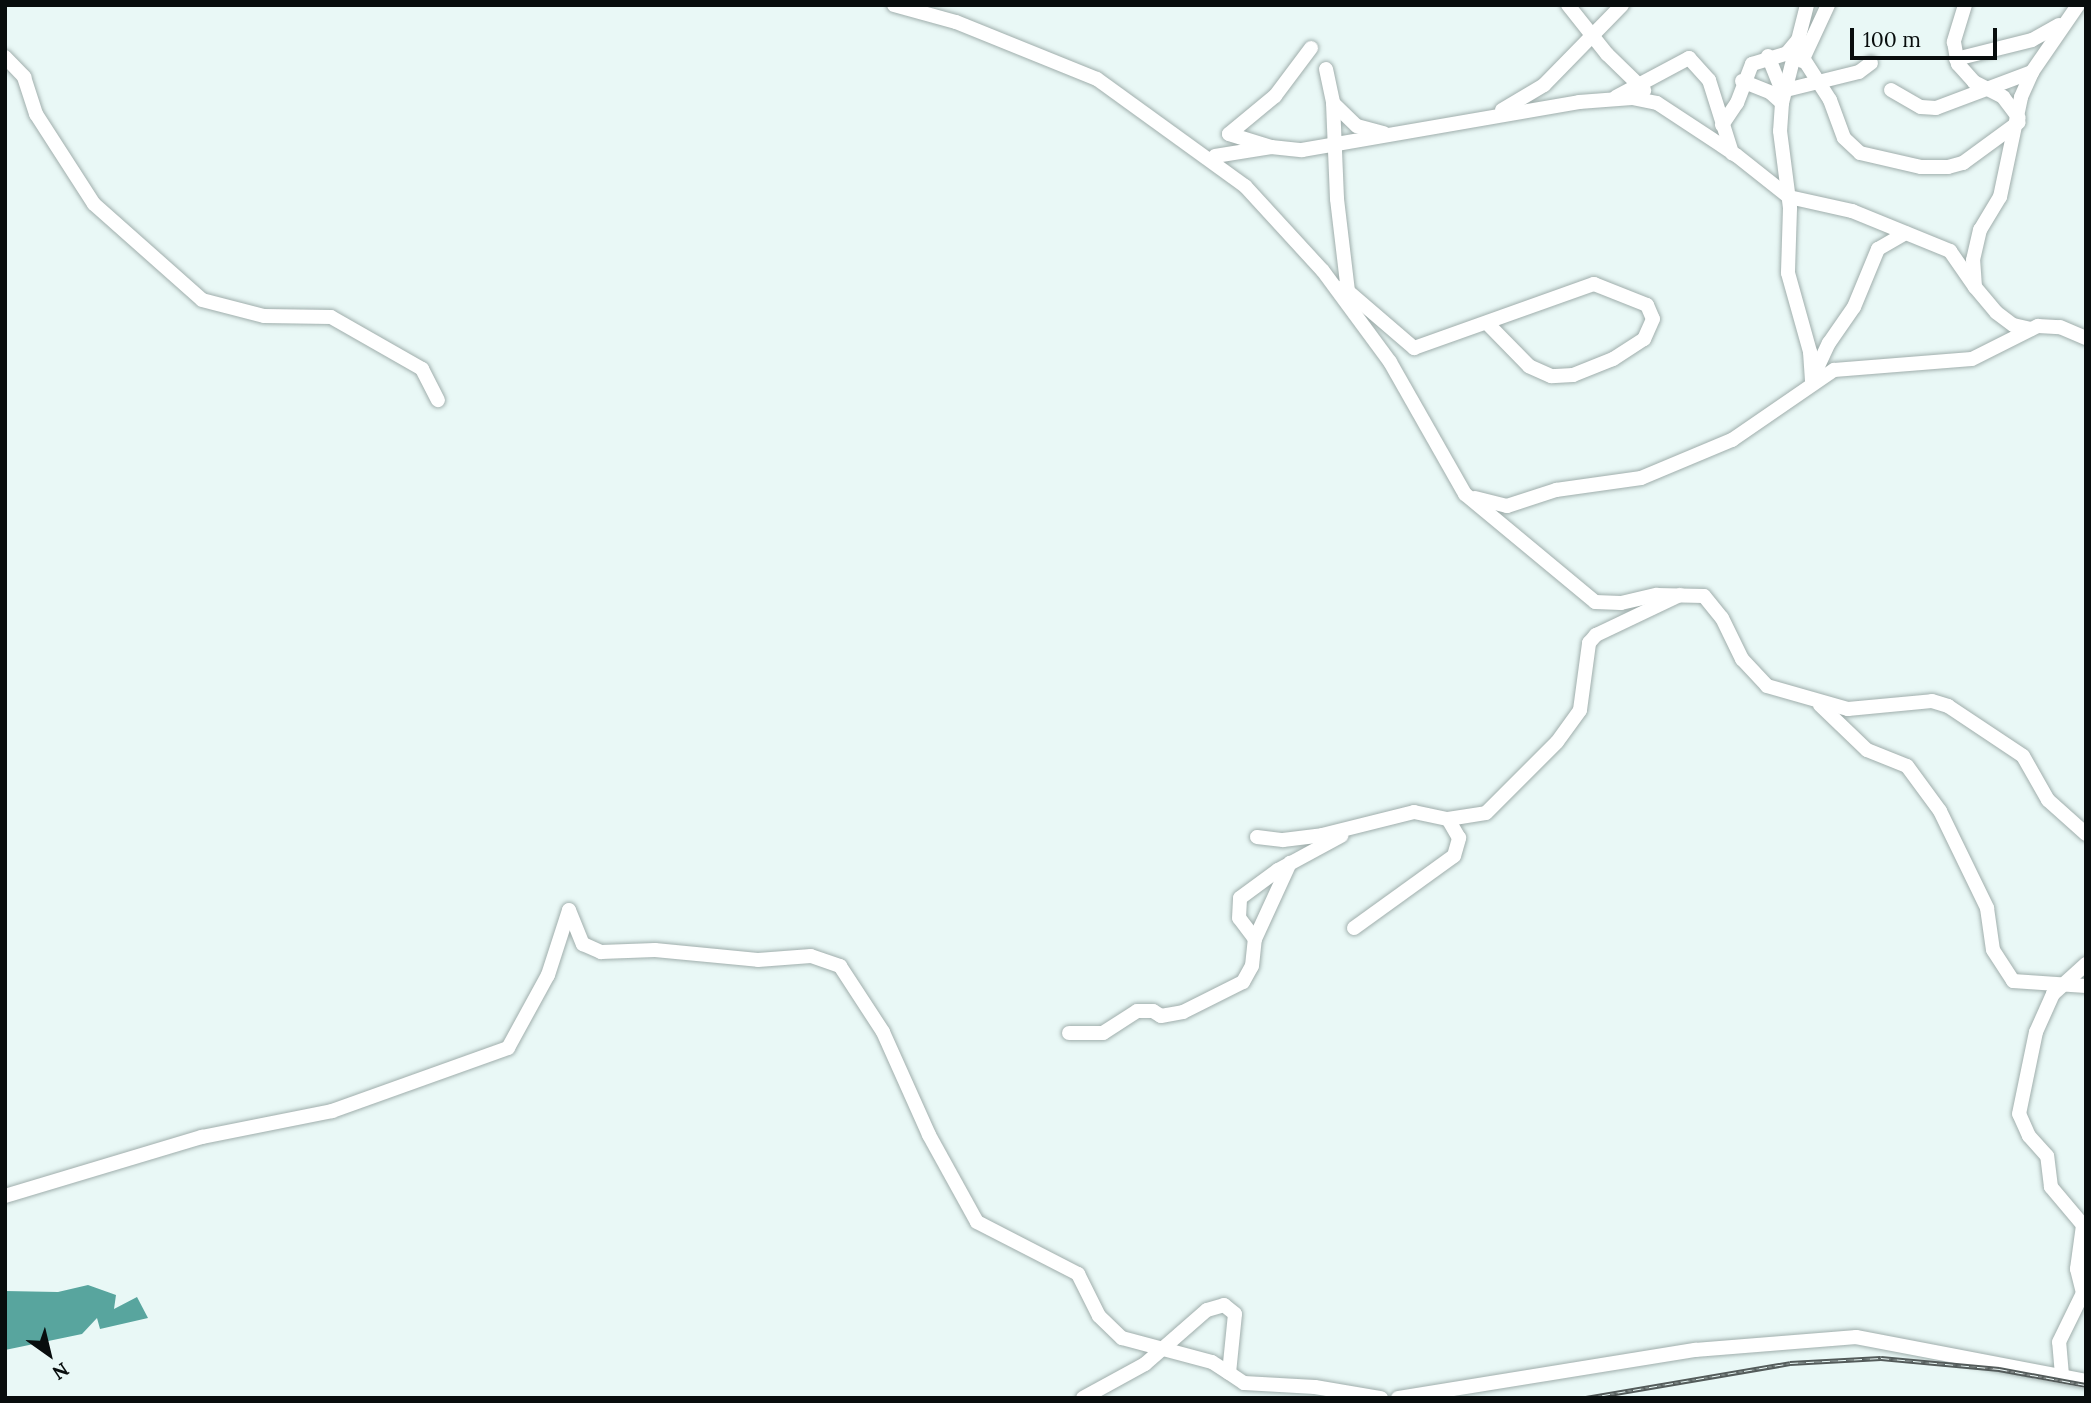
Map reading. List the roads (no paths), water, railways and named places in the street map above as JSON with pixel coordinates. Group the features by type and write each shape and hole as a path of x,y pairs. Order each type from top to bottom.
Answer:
{"street":[{"path":"894,5 1018,46 1097,79 1245,186 1323,271 1390,362 1465,494 1505,531 1595,602 1621,603 1683,593 1704,596 1723,618 1742,659 1767,686 1821,705 1848,709 1932,701 1948,706 2023,757 2048,800 2086,834"},
{"path":"1568,5 1593,39 1657,103 1732,153 1789,197 1844,209 1950,251 1996,313 2014,325 2031,329 2060,327 2086,338"},
{"path":"1485,117 1533,94 1593,39 1622,5"},
{"path":"1784,97 1828,5"},
{"path":"1965,5 1955,31 1956,59 1965,74 2003,97 2019,120"},
{"path":"1784,97 1806,7"},
{"path":"1956,59 2032,40 2075,11"},
{"path":"1975,287 1973,260 1980,230 2000,197 2032,72 2075,11"},
{"path":"1800,37 1803,58 1816,83 1830,100 1851,146 1887,161 1948,167 1963,163 2019,120"},
{"path":"1722,125 1737,103 1742,81 1752,64 1768,56 1787,53 1800,37"},
{"path":"1311,48 1275,96 1229,134 1270,146 1302,150 1485,117 1615,98 1657,103"},
{"path":"1768,56 1780,77 1784,97 1782,169 1789,197 1788,273 1810,352 1812,381"},
{"path":"5,57 24,77 36,114 94,204 202,300 264,316 331,317 422,369 438,400"},
{"path":"1615,98 1689,58 1709,80 1732,153"},
{"path":"1742,81 1784,97 1816,83 1859,72 1871,63"},
{"path":"1326,69 1333,103 1334,144 1348,292"},
{"path":"1891,90 1927,109 2032,72"},
{"path":"1333,103 1357,126 1391,135"},
{"path":"1215,156 1270,146"},
{"path":"1812,381 1829,343 1854,307 1878,249 1906,233"},
{"path":"1323,271 1414,348 1488,324 1594,284 1647,304 1653,319 1644,339 1613,359 1573,375 1551,376 1529,366 1488,324"},
{"path":"1465,494 1507,506 1556,490 1641,478 1732,440 1812,381 1834,370 1972,359 2031,329"},
{"path":"1257,836 1283,840 1322,835 1377,819 1414,812 1448,818 1486,813 1557,742 1580,710 1589,643 1596,635 1683,593"},
{"path":"1821,705 1867,750 1907,766 1940,811 1987,908 1993,950 2013,981 2067,982 2086,986"},
{"path":"1354,928 1454,856 1459,838 1448,818"},
{"path":"1255,939 1239,918 1240,898 1290,863 1377,819"},
{"path":"1069,1033 1103,1033 1138,1011 1153,1010 1161,1016 1183,1012 1243,982 1252,966 1255,939 1290,863"},
{"path":"5,1196 202,1137 332,1111 508,1048 548,975 569,910 583,944 601,952 655,950 758,960 811,956 840,966 883,1032 929,1135 977,1222 1078,1274 1098,1317 1122,1338 1212,1362 1244,1383 1315,1387 1381,1398"},
{"path":"2062,1376 2059,1342 2083,1293 2077,1269 2083,1225 2051,1187 2047,1156 2029,1136 2019,1114 2036,1032 2053,994 2086,964"},
{"path":"1083,1398 1168,1349 1207,1310 1224,1305 1235,1314 1229,1373"},
{"path":"1398,1398 1695,1350 1856,1338 2086,1381"}],"water":[{"path":"88,1285 116,1295 114,1309 137,1297 148,1318 100,1329 97,1318 82,1334 5,1350 5,1291 58,1292"}],"railway":[{"path":"1586,1398 1790,1363 1881,1358 1999,1369 2086,1385"}]}
